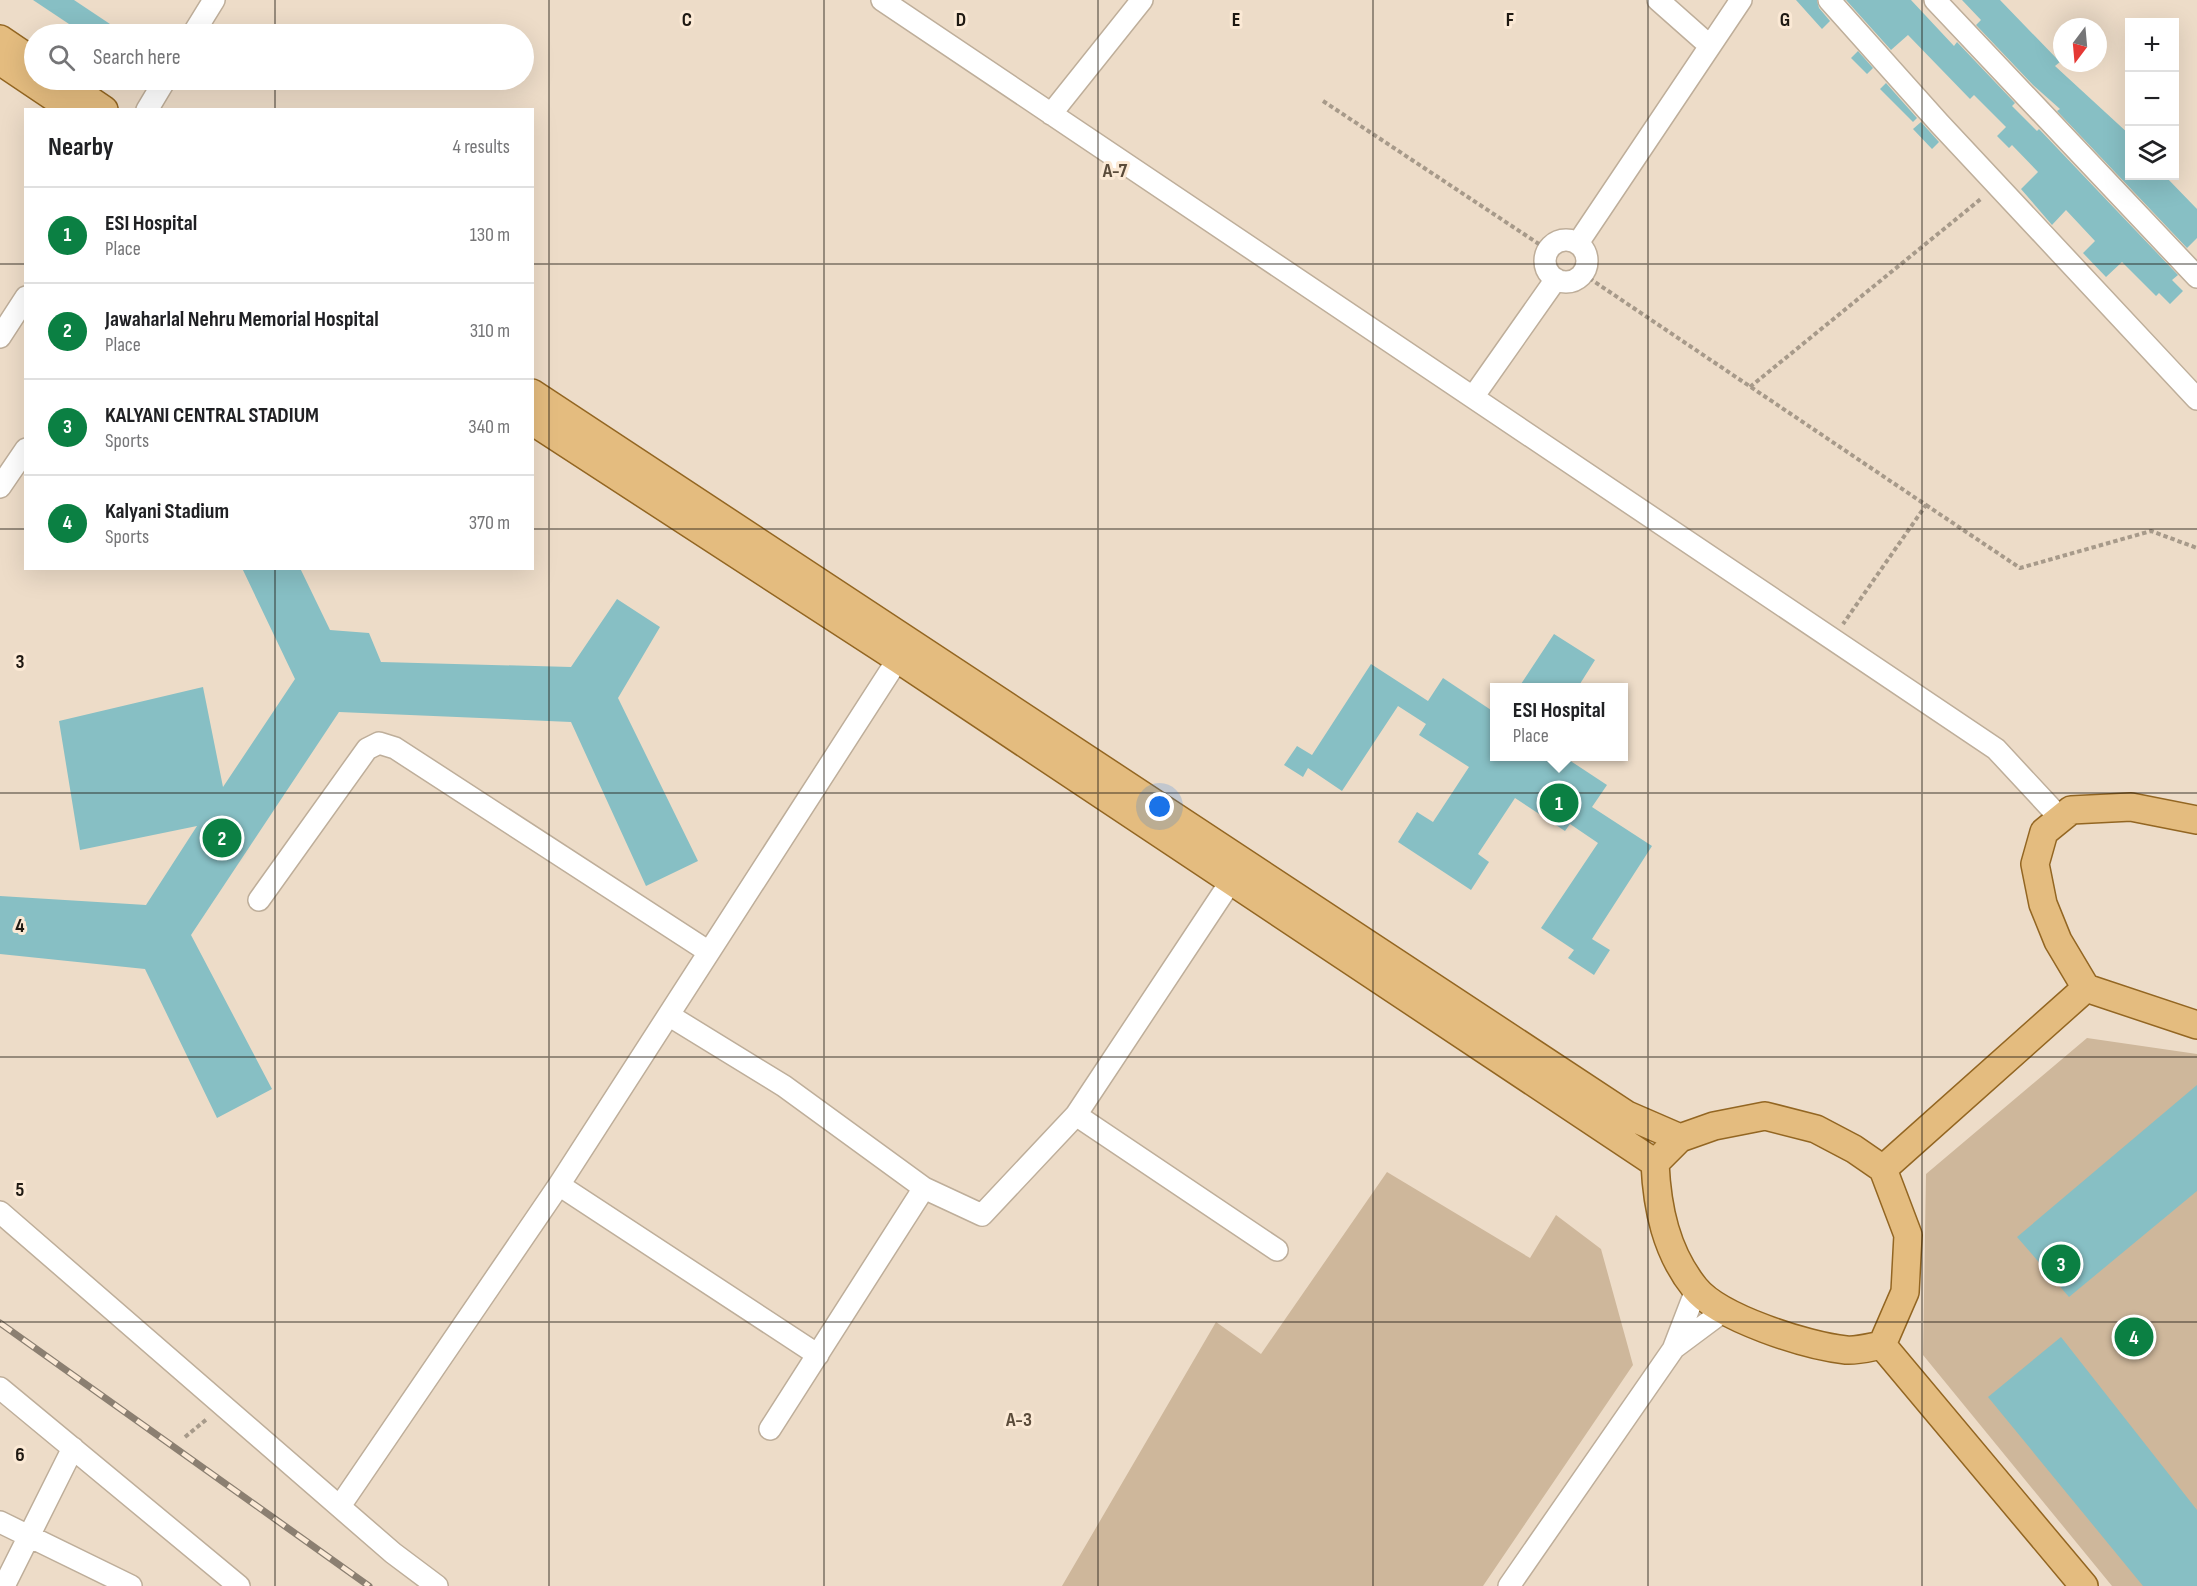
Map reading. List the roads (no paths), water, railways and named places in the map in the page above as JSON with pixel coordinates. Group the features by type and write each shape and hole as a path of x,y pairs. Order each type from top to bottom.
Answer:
{"main road":[{"path":"0,39 24,55"},
{"path":"0,61 24,77"},
{"path":"43,90 70,108"},
{"path":"75,90 101,108"},
{"path":"534,394 1238,871 1655,1163"},
{"path":"534,422 898,659 1627,1115 1680,1138"},
{"path":"2197,820 2131,807 2071,810 2044,832 2035,864 2047,913 2058,940 2086,988 2197,1025"},
{"path":"1883,1169 2086,988"},
{"path":"1765,1116 1816,1129 1854,1149 1883,1169 1908,1235 1905,1292 1882,1345 1847,1350 1786,1336 1735,1317 1696,1290 1675,1257 1657,1202 1655,1163 1680,1138 1714,1126 1765,1116"},
{"path":"1882,1345 2084,1586"}],"street":[{"path":"199,24 214,0"},
{"path":"882,0 1996,749 2061,819"},
{"path":"1051,114 1142,0"},
{"path":"1658,0 1710,46"},
{"path":"1578,243 1741,0"},
{"path":"1829,0 1998,186 2197,399"},
{"path":"1935,0 2197,277"},
{"path":"148,108 159,90"},
{"path":"1565,240 1578,243 1587,255 1587,268 1572,282 1556,279 1545,265 1551,245 1565,240"},
{"path":"1473,397 1556,279"},
{"path":"0,337 24,300"},
{"path":"0,487 24,451"},
{"path":"340,1506 559,1185 898,659"},
{"path":"259,900 367,749 379,742 395,748 709,952"},
{"path":"670,1016 784,1086 924,1188 982,1215 1076,1115 1238,871"},
{"path":"1076,1115 1277,1250"},
{"path":"559,1185 818,1355"},
{"path":"770,1429 924,1188"},
{"path":"0,1212 393,1553 437,1586"},
{"path":"1509,1586 1674,1348 1696,1290"},
{"path":"1674,1348 1725,1310"},
{"path":"0,1388 239,1586"},
{"path":"4,1586 73,1448"},
{"path":"0,1522 132,1586"}],"railway":[{"path":"0,1323 369,1586"}],"place":[{"name":"ESI Hospital","path":"1559,803"},
{"name":"Jawaharlal Nehru Memorial Hospital","path":"222,838"},
{"name":"KALYANI CENTRAL STADIUM","path":"2061,1264"},
{"name":"Kalyani Stadium","path":"2134,1337"}],"district":[{"name":"A-7","path":"1115,171"},
{"name":"A-3","path":"1019,1420"}]}
